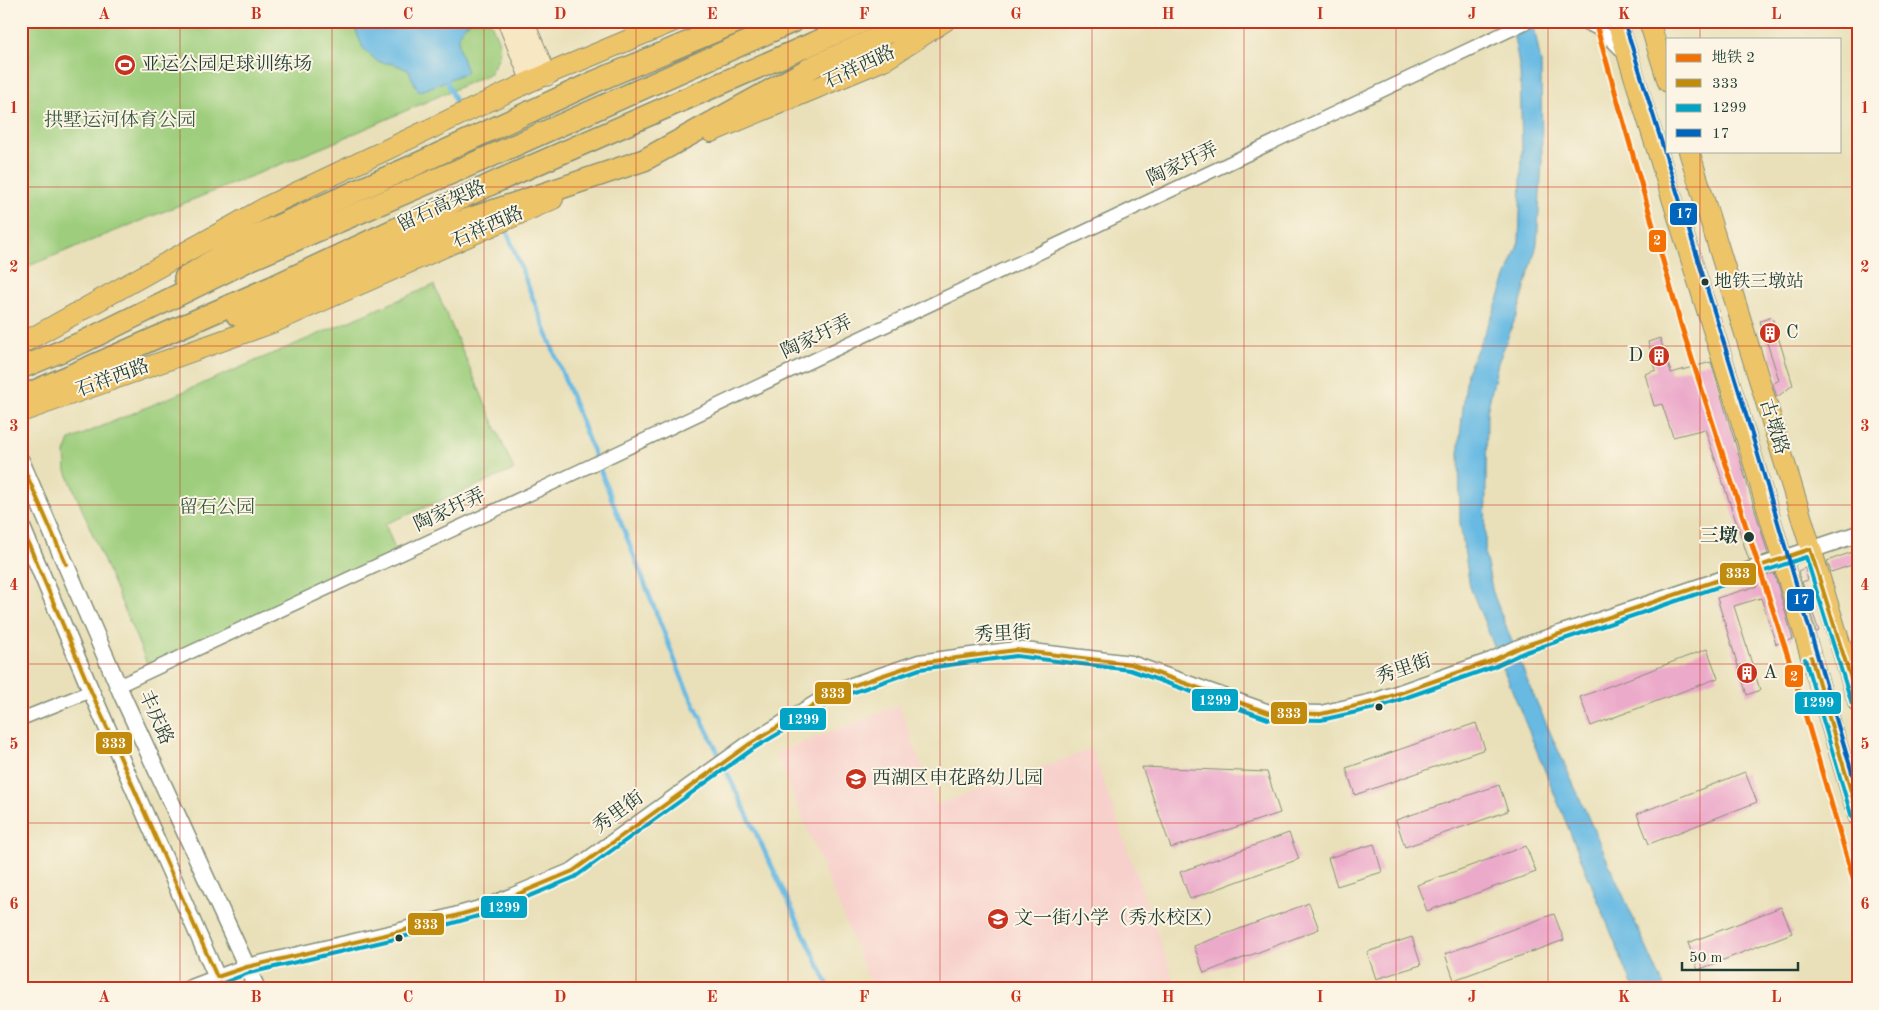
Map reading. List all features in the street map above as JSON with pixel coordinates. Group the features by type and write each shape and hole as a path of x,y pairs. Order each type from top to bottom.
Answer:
{"highway":[{"path":"21,368 83,342 436,143 479,133 725,25 739,21"},
{"name":"留石高架路","path":"245,251 410,191 794,21"},
{"name":"留石高架路","path":"265,298 421,217 500,180 864,21"},
{"path":"21,397 107,360 265,298 470,227 644,160 816,65 895,30 908,21"}],"main road":[{"path":"506,21 539,78"},
{"path":"524,21 539,78"},
{"path":"21,344 268,206 436,143 469,112 539,78 674,21"},
{"name":"石祥西路","path":"644,160 886,59 945,21"},
{"name":"古墩路","path":"1617,21 1739,413 1858,816"},
{"path":"1649,21 1666,76"},
{"name":"古墩路","path":"1689,152 1858,702"},
{"name":"石祥西路","path":"21,412 272,323 470,227"}],"street":[{"name":"陶家圩弄","path":"118,686 633,446 1530,21"},
{"path":"1555,21 1581,22 1594,27 1603,32 1628,56"},
{"name":"丰庆路","path":"21,461 118,686 257,989"},
{"path":"21,526 91,691 220,983"},
{"name":"秀里街","path":"189,989 220,983 247,967 398,932 487,907 574,870 748,745 837,690 919,663 1016,650 1131,664 1269,713 1321,714 1377,701 1491,661 1521,647 1810,548 1858,534"},
{"path":"21,719 91,691"}],"shaded area":[{"name":"文一街小学（秀水校区）","path":"899,705 936,805 1092,749 1177,989 873,989 776,753"}],"green space":[{"name":"拱墅运河体育公园","path":"21,21 490,21 500,48 497,59 489,74 326,146 21,269"},
{"name":"留石公园","path":"434,285 514,470 385,524 397,554 151,673 66,471 65,453 70,440"}],"water":[{"path":"367,21 473,21 461,30 459,36 460,50 467,72 419,92 408,70 394,64 378,62 363,48 356,31"},
{"path":"1511,21 1533,21 1541,63 1542,161 1537,244 1520,306 1498,363 1487,412 1485,555 1493,593 1529,685 1665,989 1634,989 1470,587 1460,523 1459,445 1467,372 1494,311 1519,242 1522,151 1520,71"}],"building":[{"path":"1772,317 1793,385 1777,397 1773,384 1779,380 1760,321"},
{"path":"1660,338 1671,373 1711,362 1768,554 1749,560 1705,429 1673,437 1662,404 1654,406 1645,374 1656,370 1648,342"},
{"path":"1858,550 1858,563 1831,572 1827,561"},
{"path":"1805,568 1808,580 1802,582 1819,631 1816,632 1798,571"},
{"path":"1774,573 1793,639 1776,644 1761,598 1734,606 1760,690 1747,695 1717,598 1757,586 1755,579"},
{"path":"1707,649 1718,678 1591,726 1580,697"},
{"path":"1476,723 1485,749 1355,795 1346,768"},
{"path":"1142,767 1267,772 1280,813 1171,848"},
{"path":"1745,772 1757,802 1649,844 1637,814"},
{"path":"1499,785 1508,811 1405,847 1396,820"},
{"path":"1289,833 1299,859 1190,899 1180,872"},
{"path":"1374,844 1382,872 1337,886 1328,858"},
{"path":"1526,846 1536,872 1427,911 1417,885"},
{"path":"1309,903 1319,929 1204,973 1194,946"},
{"path":"1781,907 1792,933 1698,970 1688,943"},
{"path":"1554,914 1564,940 1454,980 1445,954"},
{"path":"1412,937 1421,965 1376,979 1367,952"}],"waterway":[{"path":"445,76 459,111"},
{"path":"505,227 683,681 721,759"},
{"path":"724,766 830,989"}],"metro line":[{"name":"2","path":"1595,21 1682,328 1791,666 1858,895"}],"transit line":[{"name":"17","path":"1624,21 1745,411 1858,793"},
{"name":"333","path":"21,462 66,564"},
{"name":"333","path":"21,526 91,691 217,977 247,967 398,932 487,907 573,871 748,745 837,691 919,663 1016,650 1131,664 1269,713 1321,714 1377,701 1491,661 1521,647 1810,549 1858,701"},
{"name":"1299","path":"207,989 249,973 399,938 489,913 575,877 751,750 840,697 920,669 1016,656 1130,670 1268,719 1321,720 1379,707 1493,667 1523,653 1806,557 1852,704"},
{"name":"333","path":"1811,657 1858,815"},
{"name":"1299","path":"1805,659 1852,818"}],"place":[{"name":"亚运公园足球训练场","path":"125,65"},
{"name":"地铁三墩站","path":"1705,282"},
{"name":"C","path":"1770,333"},
{"name":"D","path":"1659,356"},
{"name":"三墩","path":"1749,537"},
{"name":"A","path":"1747,673"},
{"name":"西湖区申花路幼儿园","path":"856,779"},
{"name":"文一街小学（秀水校区）","path":"998,919"}]}
